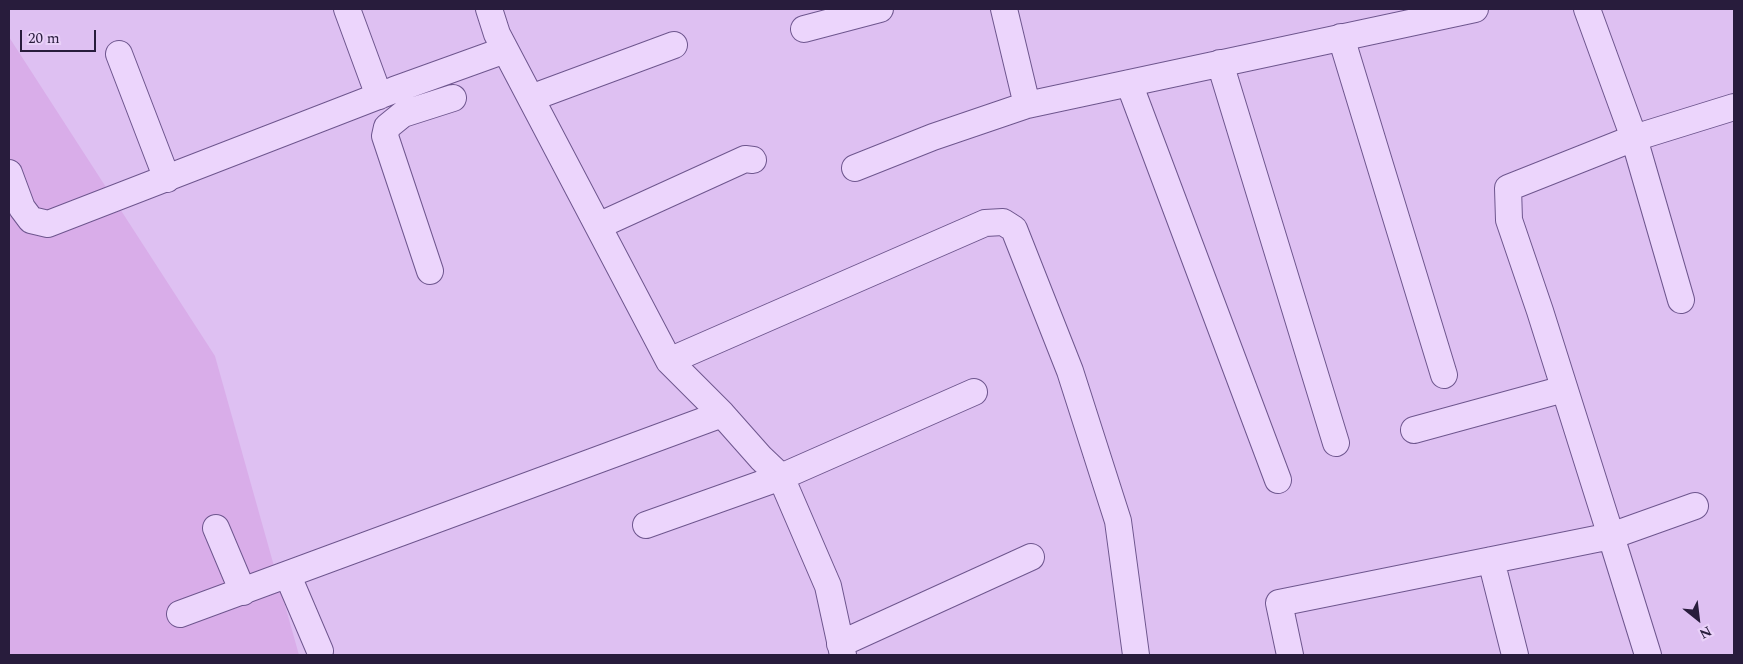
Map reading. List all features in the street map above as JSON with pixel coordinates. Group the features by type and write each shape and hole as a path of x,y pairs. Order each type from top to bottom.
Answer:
{"street":[{"path":"347,9 387,93 403,114"},
{"path":"489,9 497,34 670,361 781,477 828,586 841,649 1031,557"},
{"path":"804,29 880,9"},
{"path":"1004,9 1027,104"},
{"path":"855,168 933,137 1027,104 1475,9"},
{"path":"1587,9 1634,138 1681,300"},
{"path":"1341,37 1444,375"},
{"path":"530,98 674,45"},
{"path":"9,173 22,208 31,220 48,224 387,93 506,50"},
{"path":"119,54 167,179"},
{"path":"1220,64 1336,444"},
{"path":"1129,83 1278,480"},
{"path":"430,271 385,136 387,127 403,114 453,98"},
{"path":"1648,655 1612,536 1509,220 1508,188 1634,138 1734,107"},
{"path":"598,226 745,160 753,160"},
{"path":"670,361 984,223 1003,222 1014,229 1070,371 1118,521 1136,655"},
{"path":"1414,430 1564,389"},
{"path":"646,525 781,477 974,392"},
{"path":"180,614 288,576 722,414"},
{"path":"1290,655 1279,603 1612,536 1695,506"},
{"path":"216,528 243,592"},
{"path":"1491,560 1515,655"},
{"path":"288,576 320,651"}],"shaded area":[{"path":"9,37 215,356 299,655 9,655"}]}
